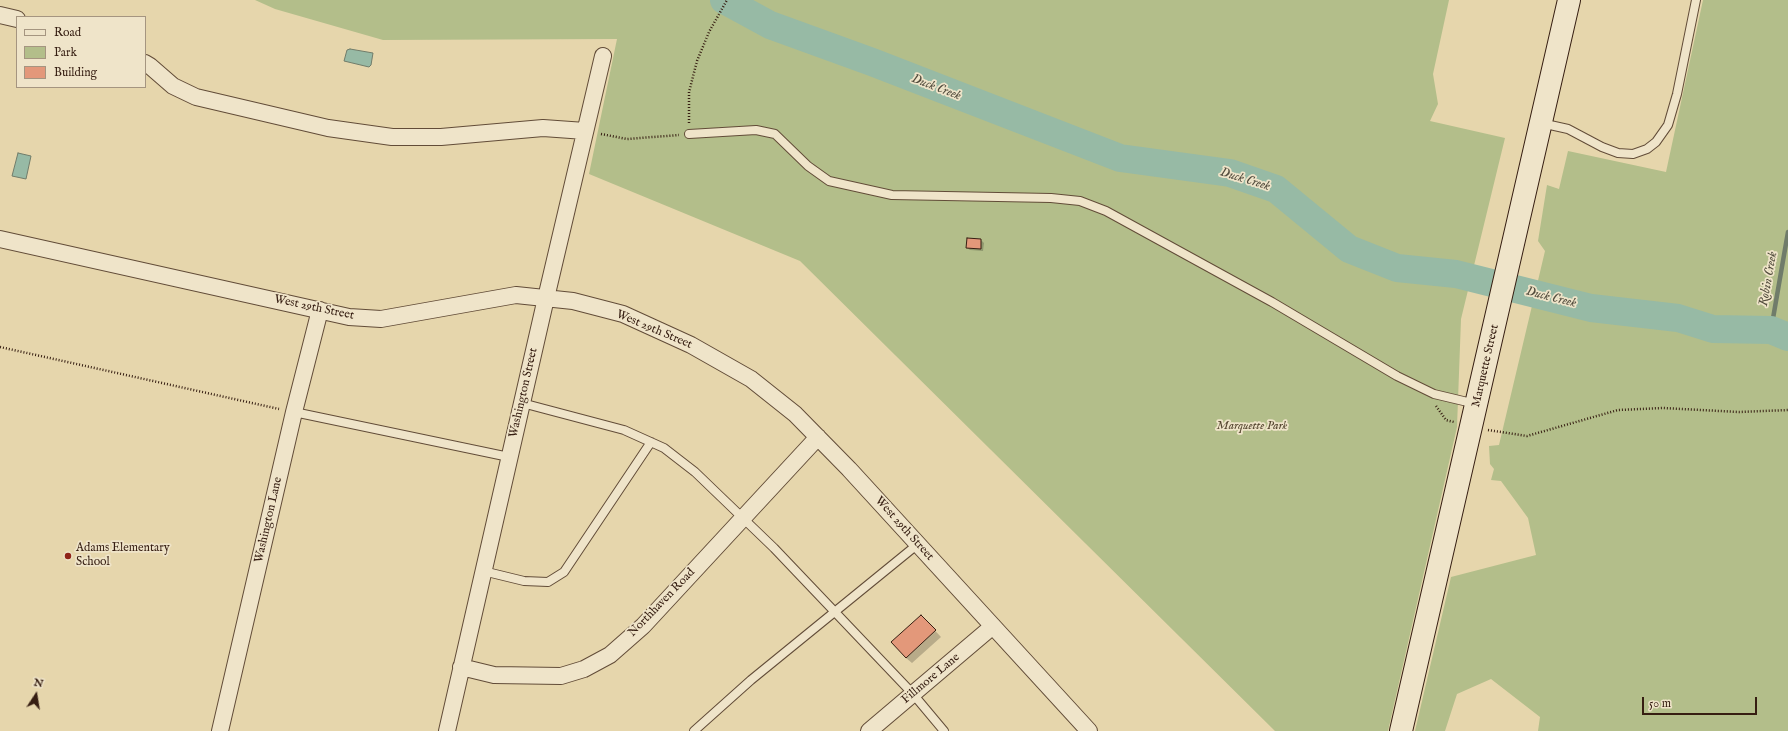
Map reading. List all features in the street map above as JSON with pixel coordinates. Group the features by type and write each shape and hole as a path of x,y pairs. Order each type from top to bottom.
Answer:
{"main road":[{"name":"Marquette Street","path":"1401,731 1471,426 1480,394 1569,0"}],"street":[{"path":"0,15 16,19"},
{"name":"Washington Street","path":"447,731 509,457 603,56"},
{"path":"146,64 173,86 196,97 328,128 392,137 441,137 543,128 585,131"},
{"name":"West 29th Street","path":"0,239 349,317 381,319 516,295 573,301 622,314 691,345 751,379 795,414 918,544 1089,731"},
{"name":"Washington Lane","path":"220,731 294,412 320,310"},
{"name":"Northhaven Road","path":"461,668 494,675 561,676 584,669 610,655 643,626 818,437"},
{"name":"Fillmore Lane","path":"869,731 993,626"}],"lane":[{"path":"1541,123 1568,129 1602,147 1618,153 1633,154 1647,149 1656,142 1668,125 1670,119 1677,94 1696,0"},
{"path":"689,134 756,130 775,134 808,166 829,181 892,195 1051,198 1080,201 1113,215 1272,302 1397,376 1434,394 1480,394"},
{"path":"522,403 624,430 664,448 695,472 774,548 913,694 944,731"},
{"path":"294,412 509,457"},
{"path":"483,571 524,581 548,582 564,572 651,442"},
{"path":"694,731 751,680 918,544"}],"path":[{"path":"585,131 627,139 689,134 689,92 697,61 709,32 728,0"},
{"path":"0,347 294,412"},
{"path":"1434,394 1434,403 1446,420 1527,436 1618,410 1663,408 1739,412 1788,410"}],"green space":[{"name":"Marquette Park","path":"255,0 1449,0 1433,74 1438,104 1430,121 1505,138 1461,319 1457,427 1388,731 1275,731 800,261 589,174 617,39 383,40 275,9"},
{"path":"1703,0 1788,0 1788,731 1538,731 1540,717 1491,679 1457,694 1445,731 1415,731 1451,577 1536,555 1528,518 1501,481 1491,480 1494,469 1490,464 1489,446 1499,445 1545,251 1538,241 1547,185 1559,189 1568,151 1666,172"}],"shaded area":[{"path":"350,49 373,53 371,65 369,67 344,61 347,50"},
{"path":"18,153 31,156 26,179 12,176"}],"building":[{"path":"967,238 981,239 981,249 966,248"},
{"path":"921,615 936,630 906,658 891,642"}],"waterway":[{"name":"Duck Creek","path":"724,0 770,25 872,62 1120,158 1230,173 1276,189 1349,249 1397,268 1456,274 1591,308 1678,318 1713,329 1771,330 1788,337"},
{"name":"Robin Creek","path":"1771,330 1788,232"}],"place":[{"name":"Adams Elementary School","path":"68,556"}]}
